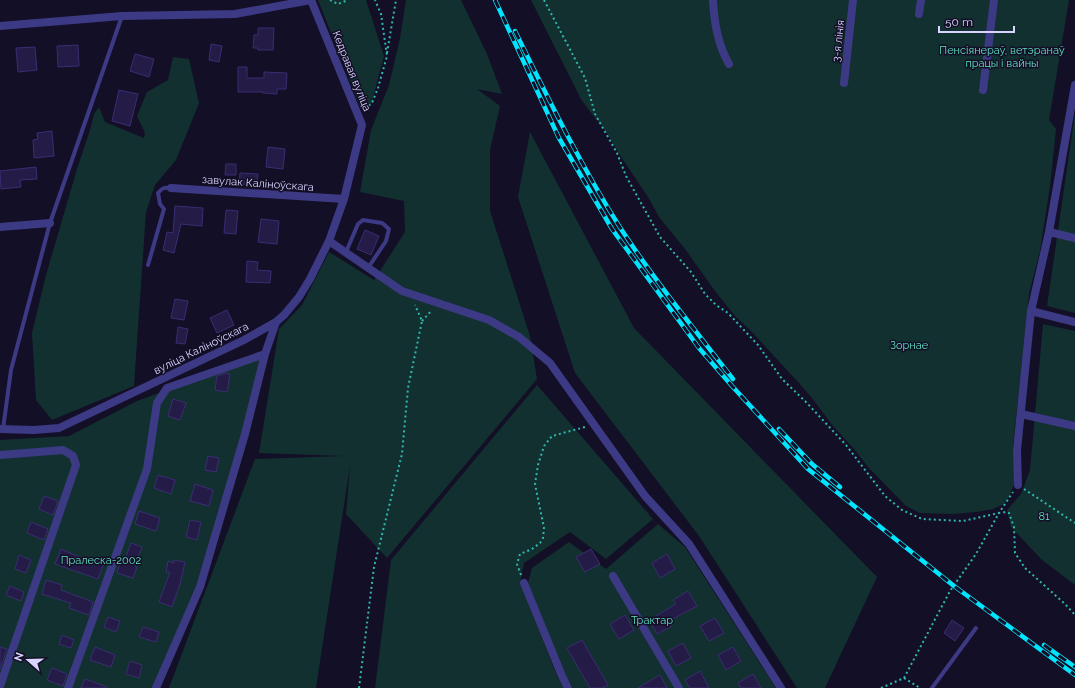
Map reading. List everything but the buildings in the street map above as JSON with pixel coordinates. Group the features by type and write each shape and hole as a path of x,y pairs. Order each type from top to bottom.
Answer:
{"street":[{"path":"0,26 122,16 235,14 311,0"},
{"name":"Кедравая вуліца","path":"311,0 362,125 344,199"},
{"path":"713,0 714,18 724,54 729,64"},
{"name":"3-я лінія","path":"844,84 853,0"},
{"path":"919,14 921,0"},
{"path":"983,90 994,0"},
{"path":"1018,485 1017,450 1031,311 1049,232 1075,89"},
{"name":"завулак Каліноўскага","path":"171,188 344,199"},
{"name":"вуліца Каліноўскага","path":"2,429 34,430 59,428 244,340 276,322 284,315 310,279 329,241 344,199"},
{"path":"0,227 50,223"},
{"path":"1049,232 1075,238"},
{"path":"329,241 402,291 489,320 519,337 537,351 550,364 645,496 688,544 781,688"},
{"path":"1031,311 1075,322"},
{"path":"156,688 200,587 245,434 265,354 276,322"},
{"path":"68,688 147,469 157,403 167,388 265,354"},
{"path":"1021,414 1075,426"},
{"path":"0,438 2,429"},
{"path":"0,455 64,450 74,456 76,465 0,686"},
{"path":"613,576 679,688"},
{"path":"524,583 568,688"}],"lane":[{"path":"2,429 11,370 50,223 122,16"},
{"path":"148,265 164,209 160,204 158,192 165,187 171,188"},
{"path":"346,253 358,224 363,220 382,223 389,229 386,241 368,268"},
{"path":"932,688 976,628"}],"path":[{"path":"330,0 338,4 348,0"},
{"path":"375,0 381,14 387,56"},
{"path":"358,116 372,103 378,88 387,56 396,0"},
{"path":"544,0 585,78 595,114 617,153 626,176 660,237 691,272 705,294 716,305 728,313 758,345 782,379 806,402 846,445 885,496 902,510 922,519 963,521 999,513 1009,513 1014,527 1015,553 1025,568 1075,615"},
{"path":"359,688 374,567 402,454 408,388 422,321 439,303"},
{"path":"414,304 422,321"},
{"path":"524,583 517,564 518,558 520,554 532,549 540,543 543,538 544,528 535,484 538,465 544,446 552,436 585,427 593,423"},
{"path":"881,688 904,678 950,591 976,554 999,513 1018,485 1075,522"},
{"path":"904,678 920,688"}],"green space":[{"path":"318,0 366,0 384,56 371,105 361,109"},
{"path":"406,0 461,0 487,54 502,94 477,89 500,106 490,150 490,211 530,336 537,379 387,558 346,514 350,466 316,688 169,688 255,459 343,456 259,453 279,329 302,305 329,252 374,280 405,232 404,201 360,192 371,130 389,85 400,38"},
{"path":"531,0 1069,0 1049,120 1056,129 1050,187 1040,251 1029,294 1013,446 1015,482 1009,497 1004,504 993,509 977,512 952,514 920,513 906,506 868,467 798,382 751,331 735,316 659,217 607,133 582,101"},
{"path":"173,57 189,59 199,103 176,160 155,185 146,212 134,386 52,420 36,400 32,333 46,275 94,114 99,107 105,122 144,138 145,133 137,116 147,92 168,80"},
{"path":"1075,113 1075,313 1047,306"},
{"path":"530,132 634,328 877,577 825,688 797,688 699,536 575,373 518,197"},
{"name":"81","path":"1043,324 1075,331 1075,585 1041,559 1011,527 1007,510 1021,494 1030,470"},
{"name":"Пралеска-2002","path":"265,354 200,587 155,688 0,688 0,440 69,436 137,401"},
{"path":"537,385 653,519 606,559 570,532 524,563 520,583 558,678 564,688 375,688 391,560"},
{"name":"Трактар","path":"658,524 685,547 776,688 573,688 565,674 528,583 532,568 569,542 606,569"}],"railway":[{"path":"495,0 559,138 612,229 699,348 808,469 954,586 1075,675"},
{"path":"515,31 552,106 606,205 621,229 661,286 733,379"},
{"path":"779,429 812,464 840,487"},
{"path":"1044,645 1075,667"}],"park label":[{"name":"Пенсіянераў, ветэранаў працы і вайны","path":"1002,56"},
{"name":"Зорнае","path":"909,345"}]}
